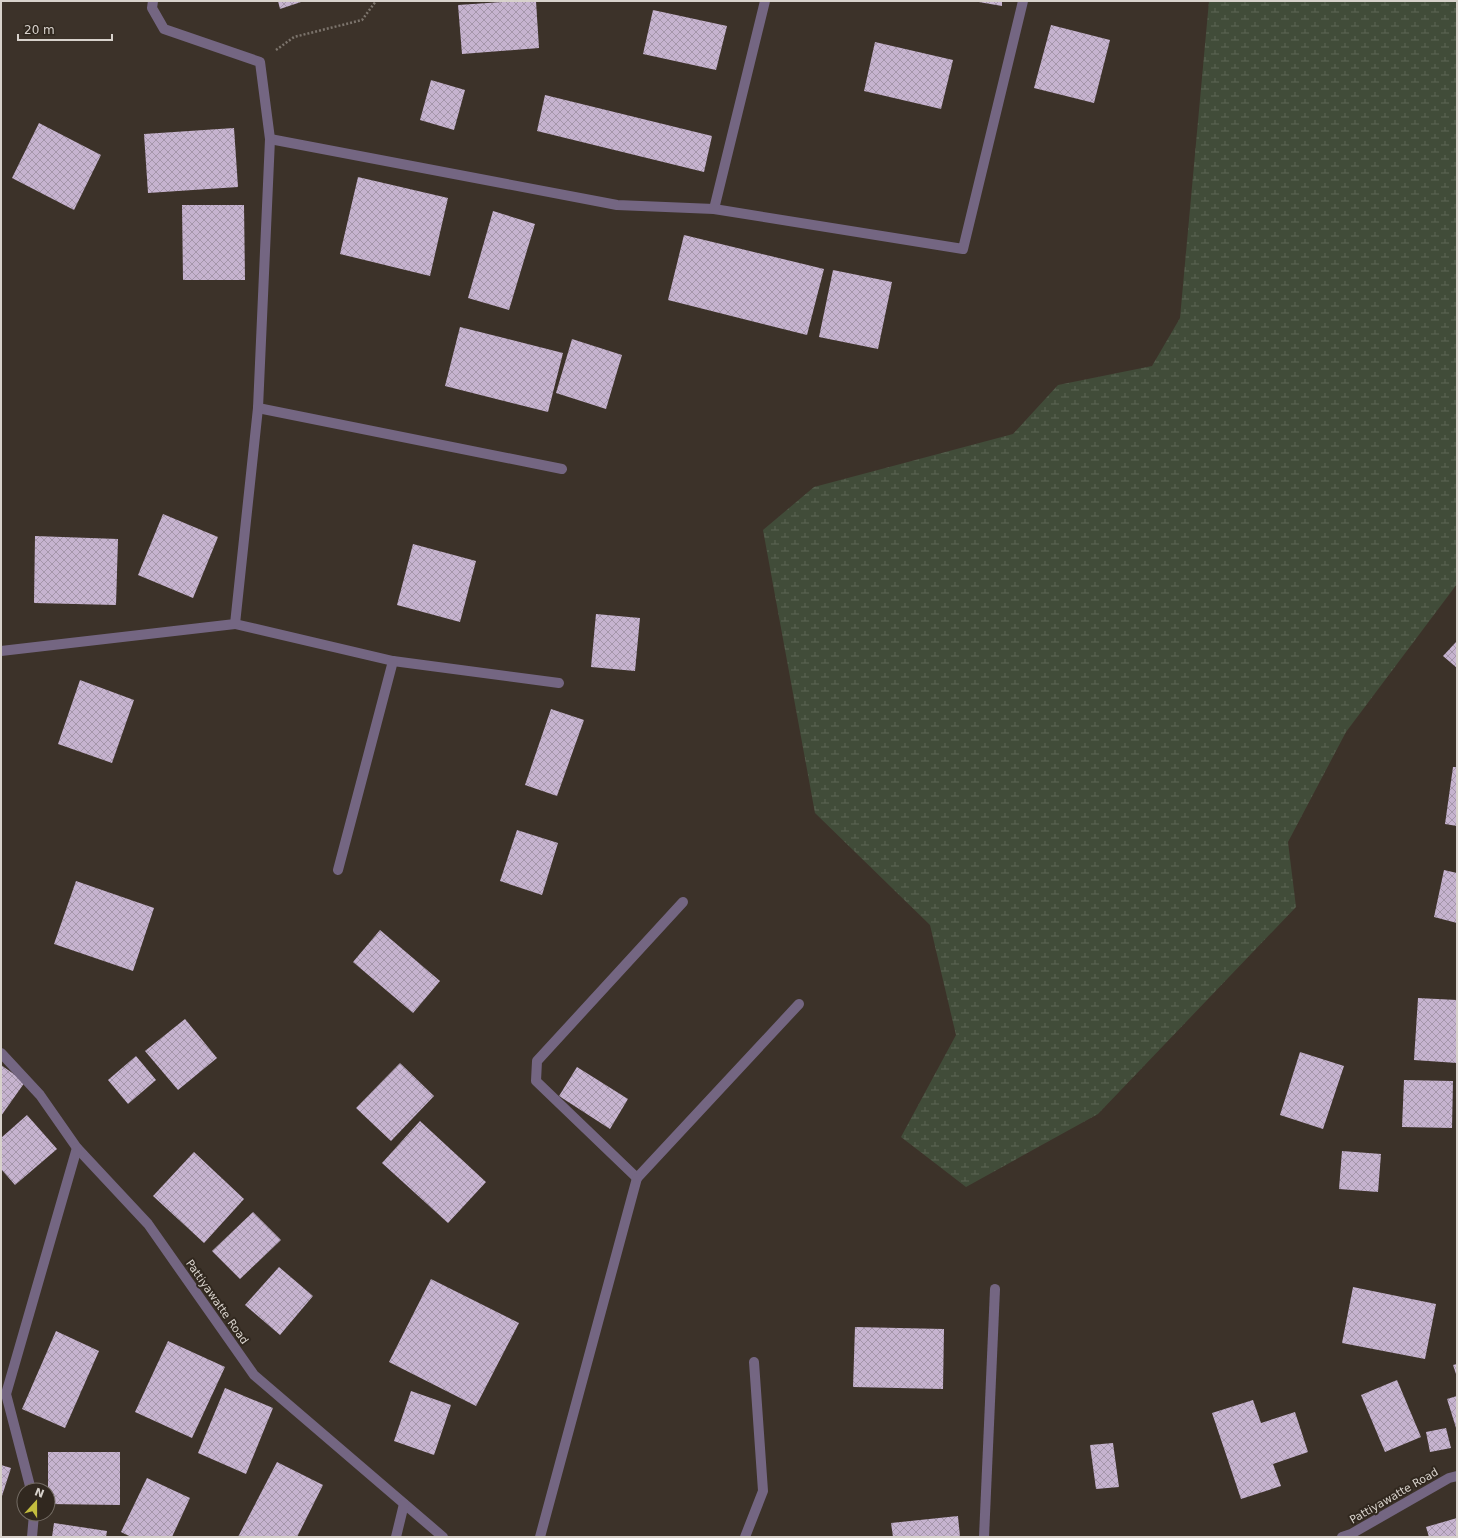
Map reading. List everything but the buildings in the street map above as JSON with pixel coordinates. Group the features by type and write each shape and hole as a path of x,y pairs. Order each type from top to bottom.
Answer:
{"street":[{"path":"153,1 152,8 164,29 260,62 270,139 258,408 235,624"},
{"path":"714,210 765,1"},
{"path":"270,139 617,205 714,210 963,249 1023,1"},
{"path":"258,408 562,469"},
{"path":"1,651 235,624 393,661 559,683"},
{"path":"338,870 393,661"},
{"path":"637,1178 536,1081 537,1061 684,902"},
{"path":"540,1537 637,1178 800,1004"},
{"name":"Pattiyawatte Road","path":"1,1053 40,1094 77,1148 148,1224 254,1375 443,1537"},
{"path":"29,1482 6,1394 77,1148"},
{"path":"984,1537 995,1289"},
{"path":"745,1537 763,1491 754,1362"},
{"name":"Pattiyawatte Road","path":"1342,1537 1351,1534 1449,1478 1457,1476"},
{"path":"396,1537 404,1504"},
{"path":"32,1537 33,1522"}],"path":[{"path":"260,62 294,37 362,20 376,1"}],"green space":[{"path":"1209,1 1457,1 1457,584 1346,732 1288,842 1296,907 1098,1114 966,1187 901,1137 956,1035 930,925 815,813 763,530 814,487 1013,434 1058,385 1152,366 1180,318"}]}
